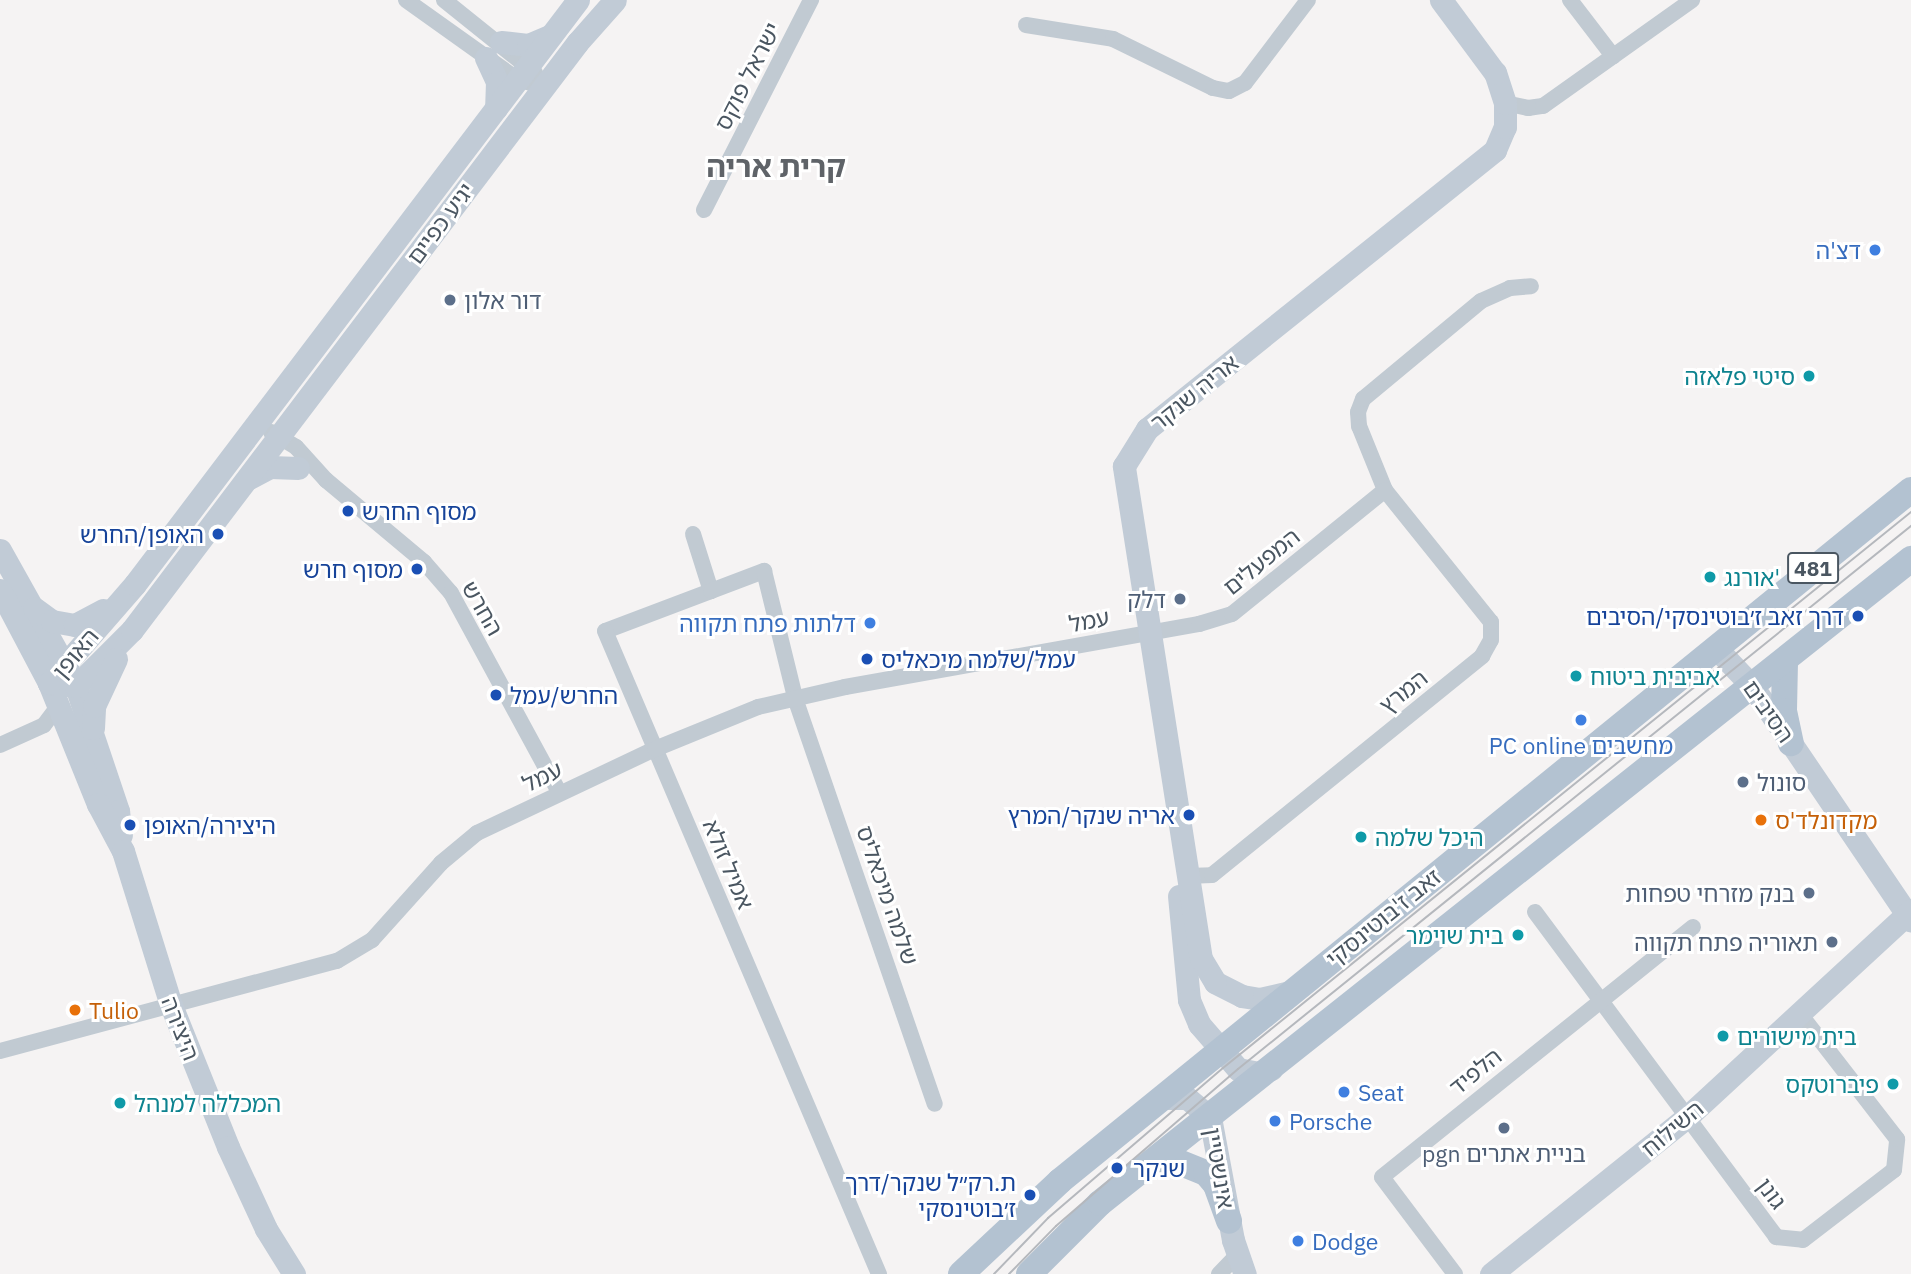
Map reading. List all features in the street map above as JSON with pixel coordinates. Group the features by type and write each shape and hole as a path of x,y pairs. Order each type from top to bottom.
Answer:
{"main road":[{"name":"זאב ז'בוטינסקי","path":"961,1274 1021,1213 1160,1098 1911,490"},
{"name":"481","path":"1029,1274 1100,1203 1785,662 1911,559"},
{"path":"1785,662 1784,710 1791,743"},
{"path":"1148,1165 1171,1159 1206,1173 1216,1185 1230,1221"}],"street":[{"path":"406,0 494,50 545,86"},
{"path":"444,0 494,50 496,108"},
{"name":"יגיע כפיים","path":"252,425 578,0"},
{"name":"יגיע כפיים","path":"275,442 545,86 615,0"},
{"name":"ישראל פוקס","path":"704,211 811,0"},
{"path":"1026,25 1113,40 1213,88 1229,91 1245,83 1308,0"},
{"path":"1441,0 1482,52 1506,103 1528,108 1543,106 1692,0"},
{"path":"1570,0 1613,56"},
{"path":"494,50 528,45 554,33"},
{"name":"אריה שנקר","path":"1290,992 1260,999 1242,996 1206,973 1187,876 1124,466 1135,444 1147,429 1495,150 1505,127 1506,103"},
{"name":"המרץ","path":"1187,876 1212,875 1482,656 1491,640 1491,622 1385,490 1359,426 1363,399 1480,301 1510,288 1531,286"},
{"name":"החרש","path":"252,425 326,480 424,562 450,593 559,792"},
{"name":"האופן","path":"49,683 135,584 252,425"},
{"name":"החרש","path":"275,442 298,468 326,480"},
{"name":"האופן","path":"49,683 76,686 132,630 275,442"},
{"path":"247,480 270,467 298,468"},
{"name":"המפעלים","path":"1148,631 1199,624 1232,614 1385,490"},
{"path":"693,534 711,591"},
{"name":"היצירה","path":"0,550 76,686 118,811 123,851 171,1004 246,1189 294,1274"},
{"name":"שלמה מיכאליס","path":"711,591 764,571 796,701 935,1104"},
{"path":"31,605 52,621 75,625 105,609 135,584"},
{"name":"היצירה","path":"0,590 49,683 98,804 123,851"},
{"name":"אמיל זולא","path":"711,591 605,631 879,1274"},
{"path":"93,731 102,685 132,630"},
{"name":"עמל","path":"0,1051 171,1004 303,973 355,953 457,847 559,792 758,706 796,701 845,687 1148,631"},
{"name":"הסיבים","path":"1715,647 1747,692 1803,786 1877,873"},
{"name":"הסיבים","path":"1747,692 1791,743 1910,918"},
{"path":"0,745 44,725 59,705"},
{"name":"אריה שנקר","path":"1187,876 1179,895 1189,1000 1219,1050 1245,1072 1271,1069"},
{"name":"גונן","path":"1535,912 1776,1237 1803,1240 1894,1170 1897,1139 1800,1014"},
{"name":"השילוח","path":"1491,1274 1687,1117 1910,918"},
{"name":"הלפיד","path":"1455,1274 1382,1177 1600,999 1693,927"},
{"name":"אינשטיין","path":"1160,1098 1187,1098 1210,1116 1230,1221 1242,1264"},
{"path":"1219,1274 1242,1264"}],"tram line":[{"path":"994,1274 1048,1218 1223,1068 1911,512"},
{"path":"1009,1274 1056,1226 1238,1069 1911,526"}],"place":[{"name":"דצ'ה","path":"1875,250"},
{"name":"דור אלון","path":"450,300"},
{"name":"סיטי פלאזה","path":"1809,376"},
{"name":"מסוף החרש","path":"348,511"},
{"name":"האופן/החרש","path":"218,534"},
{"name":"מסוף חרש","path":"417,569"},
{"name":"אורנג'","path":"1710,577"},
{"name":"דלק","path":"1180,599"},
{"name":"דרך זאב ז׳בוטינסקי/הסיבים","path":"1858,616"},
{"name":"דלתות פתח תקווה","path":"870,623"},
{"name":"עמל/שלמה מיכאליס","path":"867,659"},
{"name":"אביבית ביטוח","path":"1576,676"},
{"name":"החרש/עמל","path":"496,695"},
{"name":"PC online מחשבים","path":"1581,720"},
{"name":"סונול","path":"1743,782"},
{"name":"אריה שנקר/המרץ","path":"1189,815"},
{"name":"מקדונלד'ס","path":"1761,820"},
{"name":"היצירה/האופן","path":"130,825"},
{"name":"היכל שלמה","path":"1361,837"},
{"name":"בנק מזרחי טפחות","path":"1809,893"},
{"name":"בית שוימר","path":"1518,935"},
{"name":"תאוריה פתח תקווה","path":"1832,942"},
{"name":"Tulio","path":"75,1010"},
{"name":"בית מישורים","path":"1723,1036"},
{"name":"פיברוטקס","path":"1893,1084"},
{"name":"Seat","path":"1344,1092"},
{"name":"המכללה למנהל","path":"120,1103"},
{"name":"Porsche","path":"1275,1121"},
{"name":"pgn בניית אתרים","path":"1504,1128"},
{"name":"שנקר","path":"1117,1168"},
{"name":"ת.רק״ל שנקר/דרך ז׳בוטינסקי","path":"1030,1195"},
{"name":"Dodge","path":"1298,1241"}],"district":[{"name":"קרית אריה","path":"776,166"}]}
